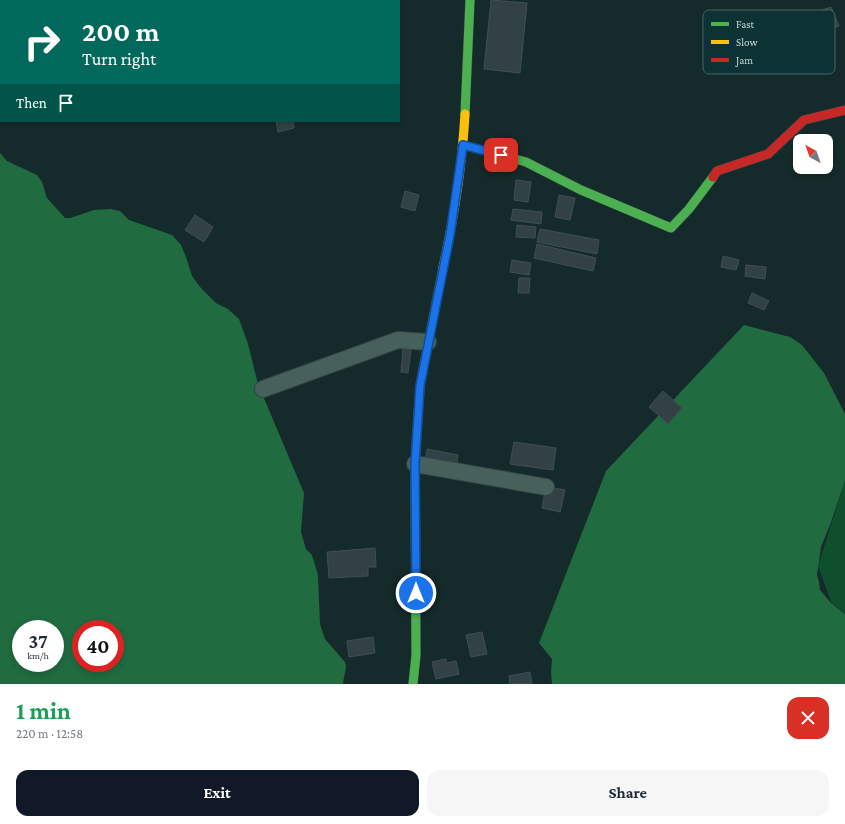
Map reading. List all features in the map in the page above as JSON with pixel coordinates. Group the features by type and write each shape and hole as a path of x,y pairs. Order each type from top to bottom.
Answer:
{"street":[{"path":"413,684 416,655 415,464 420,386 450,235 463,145 470,0"},
{"path":"463,145 526,162 581,190 671,228 689,210 717,171 768,154 804,120 845,110"},
{"path":"263,389 398,340 428,342"},
{"path":"415,464 546,487"}],"green space":[{"path":"0,153 7,161 37,175 42,182 47,198 65,218 70,218 94,210 111,209 120,211 129,220 172,235 181,245 192,276 201,288 216,303 228,309 239,319 248,344 258,384 304,493 301,532 306,549 312,555 318,575 320,624 325,639 346,665 343,684 0,684"},
{"path":"744,325 790,337 802,345 824,373 845,414 845,481 821,547 817,575 820,590 832,604 845,614 845,684 552,684 552,659 539,643 606,471"},
{"path":"845,481 845,613 832,604 818,566"}],"building":[{"path":"491,0 527,3 520,73 484,69"},
{"path":"831,7 832,10 822,10"},
{"path":"835,16 839,26 835,28"},
{"path":"276,122 293,122 294,128 278,132"},
{"path":"516,180 531,182 528,202 514,200"},
{"path":"405,191 419,195 415,211 401,207"},
{"path":"559,195 575,198 570,220 555,217"},
{"path":"513,209 542,212 541,224 511,220"},
{"path":"195,215 213,227 204,242 185,230"},
{"path":"517,225 536,227 535,238 516,237"},
{"path":"540,229 599,240 597,254 537,242"},
{"path":"537,244 596,258 593,271 534,258"},
{"path":"723,256 739,260 736,270 721,267"},
{"path":"512,260 531,263 529,275 510,272"},
{"path":"746,265 766,267 765,279 745,276"},
{"path":"519,278 530,278 529,293 518,293"},
{"path":"752,293 769,301 764,310 748,303"},
{"path":"403,349 411,349 408,373 401,372"},
{"path":"663,391 682,408 668,424 649,407"},
{"path":"514,442 556,448 553,470 510,464"},
{"path":"427,449 458,455 456,468 425,462"},
{"path":"554,488 565,490 560,512 542,508 545,492 552,494"},
{"path":"375,548 376,567 368,567 368,576 329,578 327,552"},
{"path":"482,632 487,654 471,657 466,635"},
{"path":"373,637 375,653 349,657 347,641"},
{"path":"446,659 446,663 456,661 459,674 436,679 432,662"},
{"path":"530,672 532,684 510,684 509,676"}],"traffic: fast":[{"path":"465,114 470,0"},
{"path":"463,145 526,162 581,190 671,228 689,209 713,177"},
{"path":"413,684 416,655 415,464 420,386 443,268"}],"traffic: slow":[{"path":"443,268 457,191 465,114"}],"traffic: jam":[{"path":"713,177 717,171 768,154 804,120 845,110"}],"route":[{"path":"416,593 415,464 420,386 450,235 463,145 501,155"}]}
